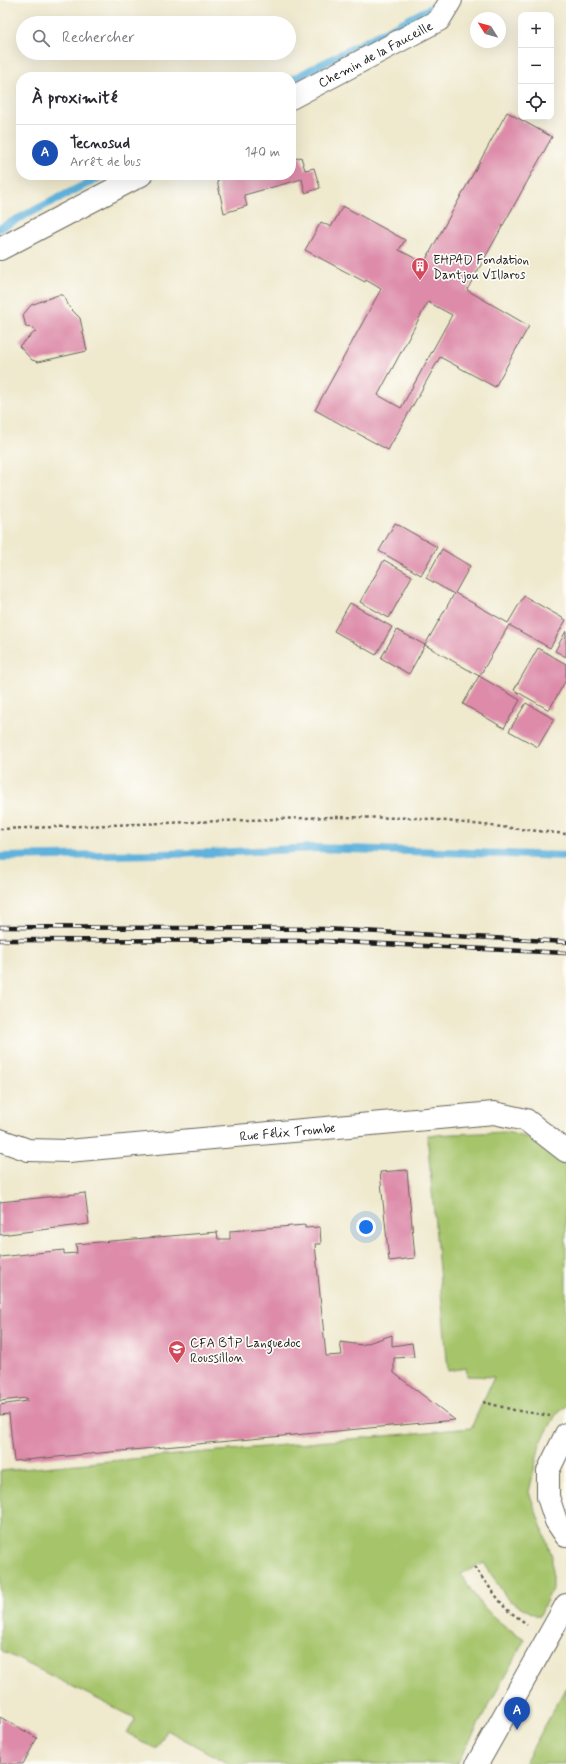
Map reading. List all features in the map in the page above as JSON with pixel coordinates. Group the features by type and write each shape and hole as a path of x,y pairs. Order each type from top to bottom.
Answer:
{"street":[{"name":"Chemin de la Fauceille","path":"296,95 439,20 451,0"},
{"path":"0,249 131,180"},
{"name":"Rue Félix Trombe","path":"0,1140 28,1150 68,1151 494,1113 526,1120 566,1151"},
{"path":"566,1434 548,1471 548,1497 556,1521 566,1536"},
{"path":"477,1764 566,1605"}],"path":[{"path":"0,829 331,817 419,818 566,834"},
{"path":"483,1402 514,1410 551,1416"},
{"path":"474,1568 506,1609 548,1638"}],"green space":[{"path":"507,1132 541,1142 566,1166 566,1406 557,1413 540,1444 529,1492 552,1556 552,1589 539,1617 508,1600 484,1563 461,1574 474,1595 488,1611 504,1626 525,1639 457,1764 229,1764 167,1730 156,1749 127,1733 135,1718 0,1650 0,1471 471,1428 494,1377 467,1376 466,1368 448,1371 427,1135"},
{"path":"566,1687 566,1764 524,1764"}],"building":[{"name":"EHPAD Fondation Dantjou VIllaros","path":"507,112 518,118 518,120 521,120 552,137 467,290 529,326 495,387 440,357 388,450 315,410 381,289 305,250 321,222 331,227 343,206 405,240 399,250 424,263","holes":["428,302 452,315 401,408 378,395"]},
{"path":"301,157 305,170 314,168 320,188 305,193 302,179 244,195 247,206 224,213 217,180 296,180 296,158"},
{"path":"58,295 63,295 69,307 80,318 87,351 38,362 32,360 19,346 36,331 34,328 26,327 23,315 31,305"},
{"path":"395,523 437,547 421,575 379,551"},
{"path":"442,549 470,566 455,593 508,623 524,596 566,620 550,648 509,625 479,676 425,645 454,594 426,578"},
{"path":"384,560 412,576 389,618 360,602"},
{"path":"350,603 392,627 376,655 334,631"},
{"path":"397,630 425,645 409,674 381,658"},
{"path":"566,631 566,657 555,651"},
{"path":"538,648 566,664 566,680 549,710 514,690"},
{"path":"479,676 520,700 504,728 463,704"},
{"path":"526,703 554,719 538,747 509,731"},
{"path":"407,1170 415,1258 389,1261 380,1172"},
{"path":"85,1193 89,1224 0,1235 0,1202"},
{"path":"305,1225 305,1228 320,1227 321,1244 315,1244 326,1356 342,1355 340,1342 362,1345 392,1335 392,1346 412,1343 414,1357 394,1358 394,1373 455,1420 14,1461 9,1414 0,1415 0,1405 27,1401 27,1398 0,1401 0,1257 64,1250 64,1254 77,1253 76,1244 217,1232 218,1239 230,1239 230,1231"},
{"path":"0,1717 37,1738 23,1764 0,1764"}],"waterway":[{"path":"296,77 435,6"},
{"path":"0,228 94,180"},
{"path":"0,857 212,853 315,848 566,856"}],"railway":[{"path":"0,927 324,929 566,942"},
{"path":"0,940 323,941 566,953"}],"place":[{"name":"EHPAD Fondation Dantjou VIllaros","path":"420,281"},
{"name":"CFA BTP Languedoc Roussillon","path":"177,1364"},
{"name":"Tecnosud","path":"517,1730"}]}
